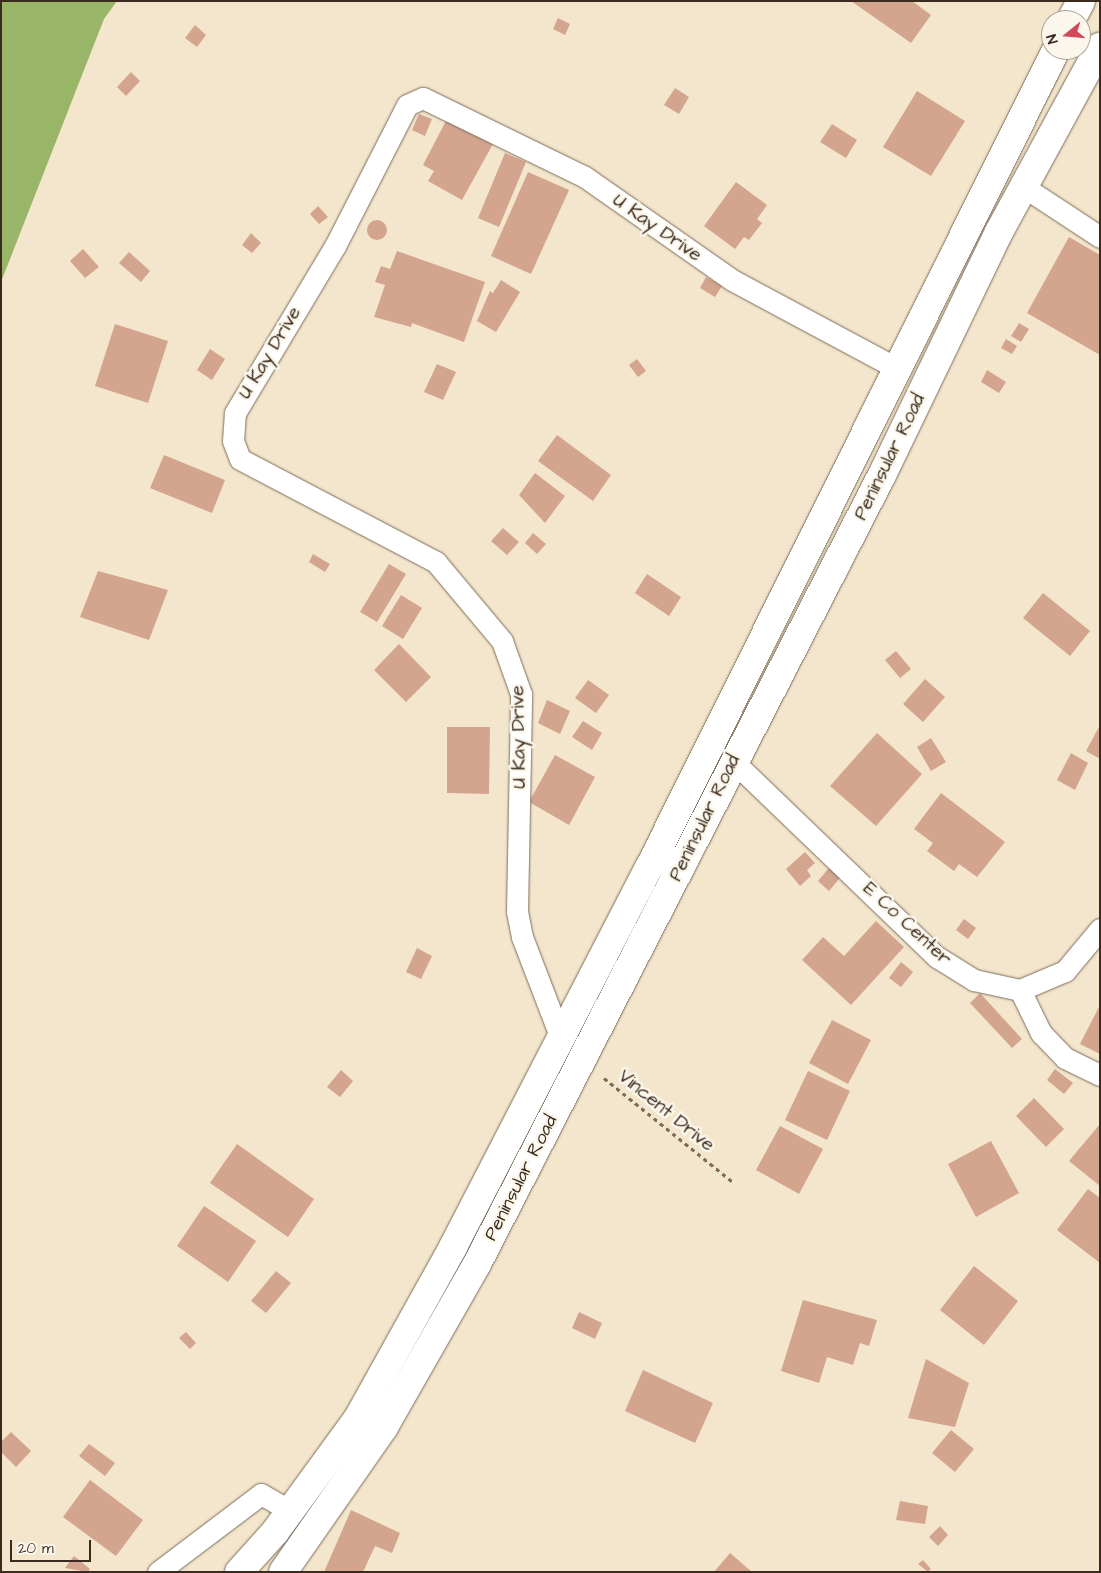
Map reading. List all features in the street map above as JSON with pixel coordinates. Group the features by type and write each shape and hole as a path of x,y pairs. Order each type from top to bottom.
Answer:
{"main road":[{"name":"Peninsular Road","path":"283,1572 384,1427 477,1264 732,761 882,476 1024,187 1100,47"},
{"name":"Peninsular Road","path":"239,1572 291,1511 358,1418 560,1036 1051,60"}],"street":[{"name":"U Kay Drive","path":"560,1036 522,937 517,911 521,694 502,641 436,562 240,459 233,441 235,412 335,246 408,104 423,98 585,178 732,280 896,368"},
{"path":"1024,187 1100,237"},
{"name":"E Co Center","path":"732,761 937,957 974,980 1020,990"},
{"path":"1100,929 1065,971 1020,990 1041,1033 1065,1058 1100,1074"},
{"path":"158,1572 261,1494 291,1511"}],"path":[{"name":"Vincent Drive","path":"582,1060 670,1135 733,1182"}],"green space":[{"path":"1,1 117,1 104,19 1,282"}],"building":[{"path":"851,1 912,1 931,15 911,43"},
{"path":"558,18 570,24 565,35 553,29"},
{"path":"195,25 206,35 197,47 185,38"},
{"path":"131,72 140,81 126,96 117,87"},
{"path":"675,88 689,97 679,114 664,105"},
{"path":"917,91 965,121 931,176 883,147"},
{"path":"419,114 432,119 425,136 412,130"},
{"path":"448,117 494,142 462,200 428,181 434,171 423,165"},
{"path":"832,124 857,140 846,158 820,142"},
{"path":"505,153 526,162 499,227 478,218"},
{"path":"528,172 569,190 531,274 491,256"},
{"path":"736,182 767,205 757,219 762,223 749,240 744,237 735,249 704,226"},
{"path":"318,206 328,217 319,224 310,214"},
{"path":"377,220 384,223 387,230 384,237 377,240 370,237 367,230 370,223"},
{"path":"251,233 261,243 252,253 242,245"},
{"path":"1069,237 1100,255 1100,355 1027,313"},
{"path":"83,249 99,267 85,278 70,261"},
{"path":"397,251 485,282 464,342 412,323 411,327 374,317 385,285 375,282 381,266 390,269"},
{"path":"129,252 150,271 141,282 119,263"},
{"path":"706,277 722,286 715,297 700,288"},
{"path":"501,280 520,292 496,332 477,321 490,291 493,293"},
{"path":"1019,323 1029,329 1021,342 1011,336"},
{"path":"115,324 168,341 148,403 95,386"},
{"path":"1006,339 1017,346 1012,354 1001,348"},
{"path":"210,349 225,359 212,380 197,370"},
{"path":"637,359 646,371 638,377 629,365"},
{"path":"437,364 456,372 443,400 424,392"},
{"path":"987,370 1006,382 999,393 981,382"},
{"path":"557,435 611,475 593,501 538,461"},
{"path":"164,455 225,480 212,513 150,488"},
{"path":"535,473 565,496 545,523 519,495"},
{"path":"503,528 519,542 507,555 491,541"},
{"path":"533,533 546,544 537,554 525,543"},
{"path":"313,554 330,564 325,572 309,562"},
{"path":"389,564 406,574 377,622 360,612"},
{"path":"98,571 168,590 149,640 80,617"},
{"path":"647,574 681,597 669,616 635,593"},
{"path":"1043,593 1090,631 1070,656 1023,618"},
{"path":"401,595 422,608 403,639 382,626"},
{"path":"399,644 431,677 406,702 374,670"},
{"path":"896,651 911,669 900,678 885,660"},
{"path":"925,679 945,697 923,722 903,704"},
{"path":"588,680 609,695 596,713 575,698"},
{"path":"547,700 570,711 560,734 538,723"},
{"path":"583,721 602,733 592,750 572,737"},
{"path":"1100,725 1100,759 1086,751"},
{"path":"447,727 490,727 489,794 447,793"},
{"path":"877,733 922,774 876,826 830,786"},
{"path":"931,738 946,762 931,771 917,747"},
{"path":"1071,753 1088,763 1075,790 1057,780"},
{"path":"555,755 595,777 569,825 529,802"},
{"path":"941,793 1005,842 977,877 959,864 954,871 927,851 933,843 914,829"},
{"path":"805,852 815,863 807,870 811,876 800,886 786,869"},
{"path":"833,863 844,873 829,891 818,881"},
{"path":"964,919 976,928 968,939 956,930"},
{"path":"876,921 904,947 851,1005 802,960 823,937 844,956"},
{"path":"417,948 432,956 421,979 406,972"},
{"path":"901,962 913,972 901,987 889,978"},
{"path":"980,993 1022,1039 1012,1048 970,1003"},
{"path":"1100,1005 1100,1054 1080,1044"},
{"path":"832,1020 871,1040 848,1084 809,1063"},
{"path":"1055,1069 1073,1083 1064,1094 1047,1080"},
{"path":"341,1070 353,1081 340,1097 327,1087"},
{"path":"808,1071 850,1091 827,1140 785,1120"},
{"path":"1034,1098 1064,1129 1046,1147 1016,1116"},
{"path":"1100,1124 1100,1186 1069,1161"},
{"path":"780,1126 823,1149 799,1194 756,1170"},
{"path":"991,1141 1019,1193 976,1217 948,1164"},
{"path":"237,1144 314,1199 288,1237 210,1183"},
{"path":"1088,1189 1100,1198 1100,1263 1057,1230"},
{"path":"204,1206 256,1241 228,1282 177,1246"},
{"path":"974,1266 1018,1301 984,1345 940,1310"},
{"path":"276,1271 291,1283 266,1313 251,1301"},
{"path":"803,1300 877,1320 869,1346 860,1343 853,1365 827,1357 819,1383 781,1371"},
{"path":"579,1312 602,1323 595,1339 572,1328"},
{"path":"186,1332 196,1343 190,1349 179,1338"},
{"path":"926,1359 969,1383 955,1427 908,1418"},
{"path":"643,1370 713,1403 695,1443 625,1411"},
{"path":"951,1430 974,1449 955,1472 932,1453"},
{"path":"11,1432 31,1451 16,1467 1,1452 1,1442"},
{"path":"89,1444 115,1463 105,1476 79,1456"},
{"path":"90,1480 143,1520 116,1556 63,1517"},
{"path":"900,1501 928,1506 925,1524 896,1520"},
{"path":"351,1510 400,1533 392,1553 375,1546 363,1572 324,1572"},
{"path":"940,1526 948,1535 938,1546 929,1537"},
{"path":"730,1553 752,1572 714,1572"},
{"path":"74,1556 90,1569 88,1572 65,1568"},
{"path":"923,1560 931,1569 928,1572 918,1564"}]}
